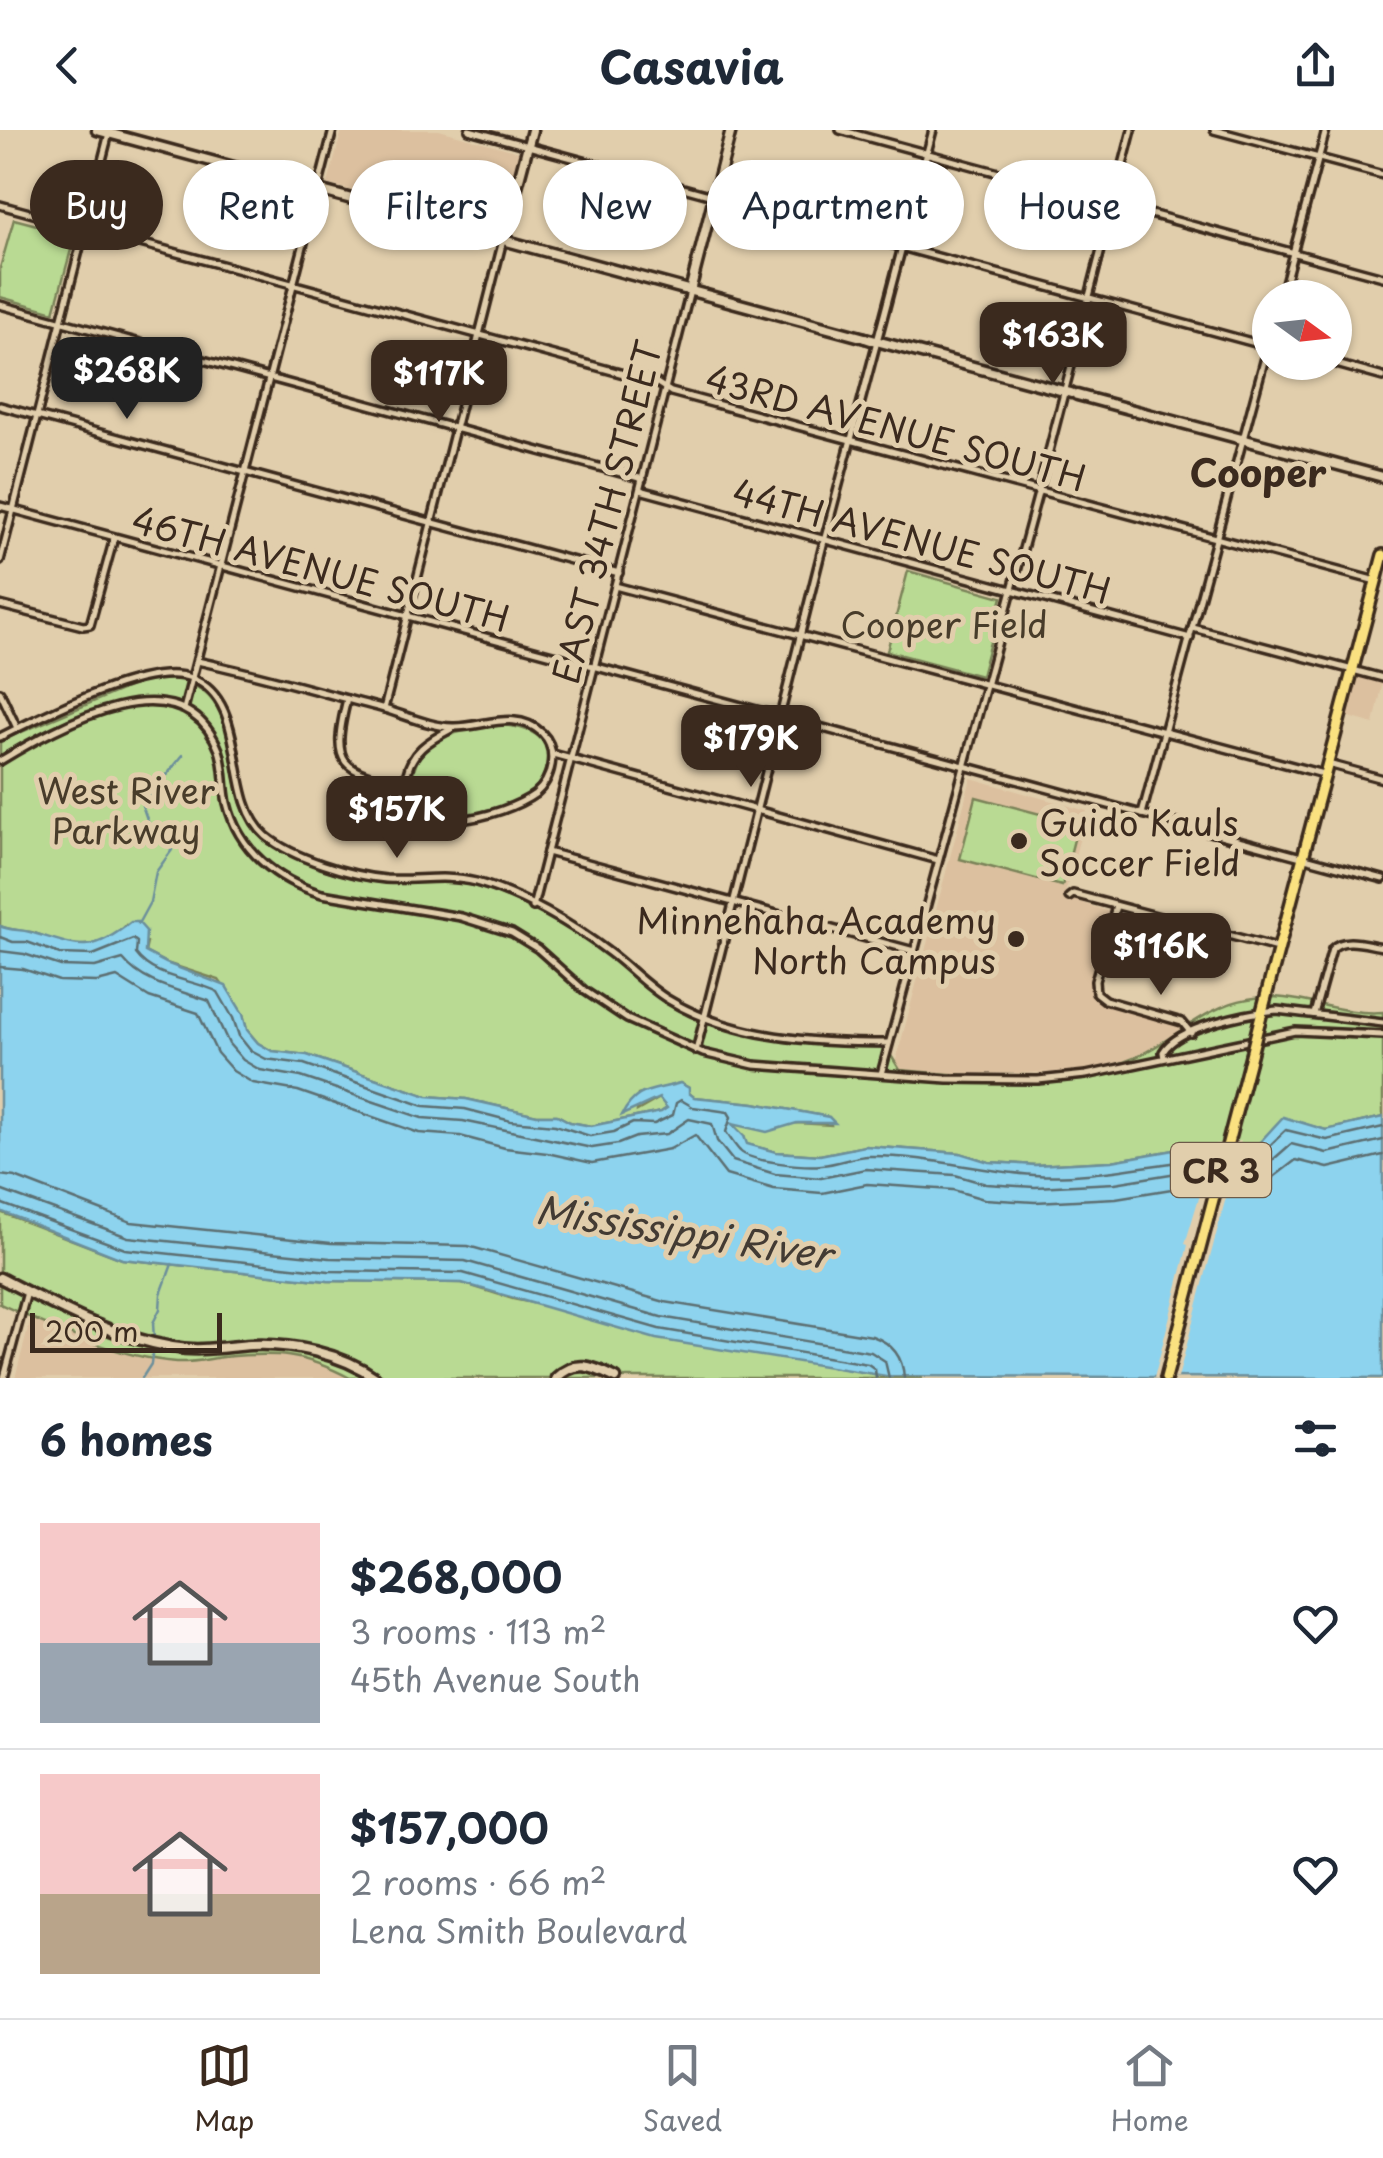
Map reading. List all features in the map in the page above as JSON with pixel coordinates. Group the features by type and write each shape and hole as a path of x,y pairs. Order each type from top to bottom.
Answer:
{"main road":[{"name":"CR 3","path":"1166,1378 1383,555"}],"street":[{"path":"97,130 210,160"},
{"path":"326,160 333,130"},
{"path":"469,130 707,196"},
{"path":"523,163 532,130"},
{"name":"EAST 34TH STREET","path":"724,160 732,130"},
{"path":"840,130 984,169"},
{"path":"925,160 933,130"},
{"path":"1124,160 1132,130"},
{"path":"1214,130 1383,176"},
{"path":"1286,280 1326,130"},
{"path":"102,160 109,132"},
{"name":"43RD AVENUE SOUTH","path":"0,205 30,213"},
{"path":"1156,215 1383,277"},
{"name":"EAST 34TH STREET","path":"533,907 707,225"},
{"path":"523,245 1383,477"},
{"name":"43RD AVENUE SOUTH","path":"163,249 1039,492 1379,577"},
{"path":"0,561 79,250"},
{"path":"184,709 303,250"},
{"path":"384,709 501,250"},
{"path":"696,1050 851,441 871,340 901,250"},
{"path":"909,250 1252,340"},
{"path":"881,1074 1039,492 1071,393 1101,250"},
{"path":"0,305 643,479"},
{"path":"1352,368 1383,377"},
{"path":"1142,814 1259,380"},
{"path":"0,406 619,572"},
{"name":"44TH AVENUE SOUTH","path":"640,490 1190,638"},
{"name":"46TH AVENUE SOUTH","path":"0,506 1383,879"},
{"path":"0,604 88,625 114,538"},
{"path":"615,586 1165,733 1383,779"},
{"path":"1193,628 1383,678"},
{"path":"197,660 453,728"},
{"path":"0,737 138,678 166,672 192,678 206,688 226,717 250,818 277,844 364,875 474,882 533,907 585,936 667,999 704,1018 764,1034 889,1043"},
{"path":"0,692 17,728"},
{"path":"348,699 338,739 344,760 356,772 405,786"},
{"path":"0,761 54,732 126,704 157,701 184,709 206,727 217,746 236,828 254,854 277,875 322,894 445,914 512,933 626,1019 696,1050 754,1065 947,1079 1038,1080 1086,1075 1295,1030 1383,1035"},
{"path":"498,720 524,724 545,736 552,754 546,780 536,793 504,808 466,819 421,818 409,802 405,786 408,767 419,748 453,728 498,720"},
{"path":"552,754 938,860"},
{"path":"546,852 914,951"},
{"path":"1069,898 1074,894 1277,948"},
{"path":"1116,906 1095,981 1096,992 1105,1000 1182,1022 1192,1033"},
{"path":"1314,1015 1336,944 1383,947"},
{"path":"1164,1058 1167,1045 1192,1033 1262,1011 1383,1024"},
{"path":"0,1278 109,1332 132,1339 173,1348 294,1348 335,1358 376,1378"},
{"path":"4,1378 27,1292"},
{"path":"556,1378 566,1368 583,1365 616,1378"}],"shaded area":[{"path":"342,130 439,130 519,152 517,160 349,160 349,190 329,184"},
{"path":"1355,678 1383,682 1374,724 1346,716"},
{"name":"Minnehaha Academy North Campus","path":"971,778 1087,811 1064,897 1110,912 1091,986 1095,998 1184,1028 1137,1057 1083,1072 953,1074 900,1070 895,1064"},
{"path":"31,1318 124,1353 179,1362 270,1353 300,1356 350,1378 15,1378"}],"green space":[{"path":"14,219 30,223 30,250 71,250 54,312 0,297 0,268"},
{"name":"Cooper Field","path":"908,571 1002,597 981,676 887,651"},
{"name":"West River Parkway","path":"166,677 194,686 213,701 223,721 239,796 248,819 263,839 275,847 306,863 359,879 463,884 507,897 592,945 665,1003 716,1027 772,1040 885,1046 900,1070 987,1076 1050,1075 1109,1067 1134,1058 1232,1003 1282,998 1383,1012 1383,1117 1326,1130 1294,1121 1258,1144 1180,1149 1112,1161 1035,1165 989,1162 960,1153 865,1146 820,1155 776,1152 746,1144 732,1124 760,1128 797,1123 831,1125 829,1117 694,1097 680,1083 638,1095 637,1111 660,1098 667,1108 661,1112 591,1126 557,1115 427,1096 307,1055 272,1051 247,1030 243,1014 219,980 145,952 147,943 126,925 105,941 79,945 0,926 0,741 140,682"},
{"path":"499,725 527,730 542,740 548,756 536,788 514,801 476,812 438,817 419,810 411,794 411,783 427,748 452,734"},
{"name":"Guido Kauls Soccer Field","path":"976,797 1078,824 1062,886 960,859"},
{"path":"0,1212 122,1259 328,1281 462,1283 513,1299 886,1376 923,1378 350,1378 318,1363 289,1356 242,1355 183,1362 154,1359 86,1340 0,1304"}],"water":[{"name":"Mississippi River","path":"131,922 138,922 146,931 145,952 226,986 243,1014 247,1030 272,1051 307,1055 427,1096 557,1115 591,1126 661,1112 667,1108 659,1098 622,1115 639,1095 680,1083 694,1097 754,1103 829,1117 835,1123 797,1123 767,1132 732,1124 747,1144 776,1152 820,1155 865,1146 960,1153 989,1162 1035,1165 1112,1161 1180,1149 1258,1144 1283,1117 1326,1130 1383,1117 1383,1378 886,1376 656,1339 462,1283 328,1281 122,1259 0,1211 0,926 83,945 104,940"}],"pier":[{"path":"1241,1141 1178,1378 1154,1378 1188,1245 1185,1244 1215,1144"}],"waterway":[{"path":"138,924 150,902 156,872 172,850 148,822 142,805 183,755"},
{"path":"154,1339 153,1323 172,1264"},
{"path":"142,1378 151,1364 153,1347"}],"place":[{"name":"Guido Kauls Soccer Field","path":"1019,841"},
{"name":"Minnehaha Academy North Campus","path":"1016,939"}],"district":[{"name":"Cooper","path":"1258,471"}]}
